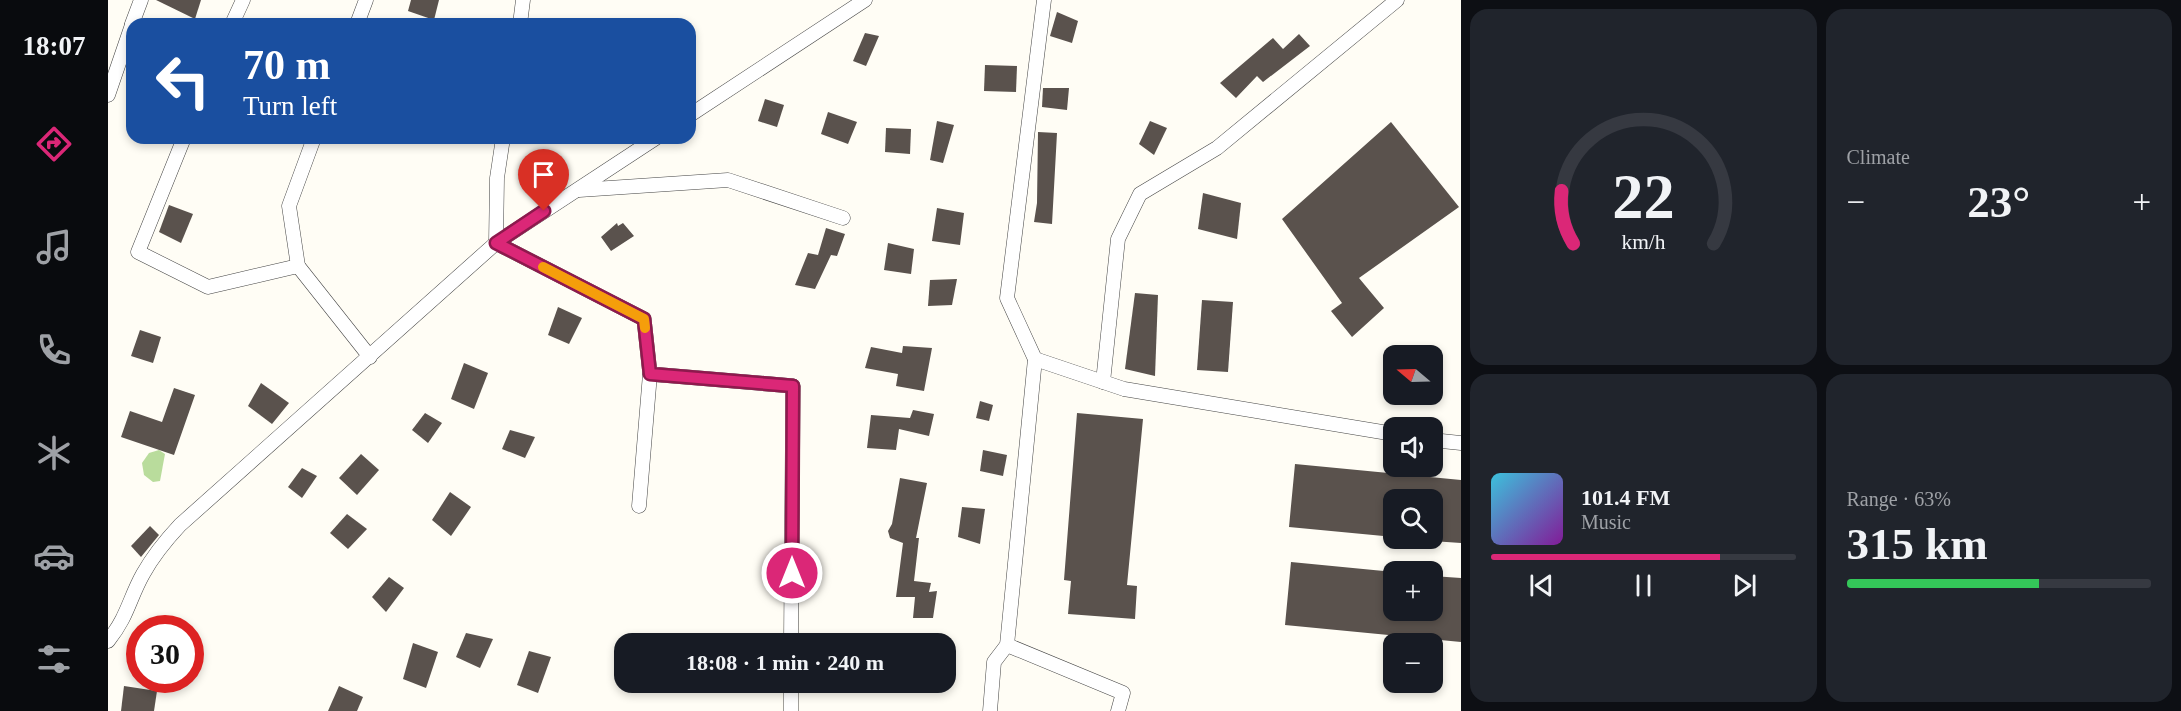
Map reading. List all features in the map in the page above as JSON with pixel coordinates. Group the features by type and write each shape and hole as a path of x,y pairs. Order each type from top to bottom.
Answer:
{"street":[{"path":"134,18 141,0"},
{"path":"235,18 243,0"},
{"path":"359,18 366,0"},
{"path":"521,18 523,0"},
{"path":"696,111 865,0"},
{"path":"990,711 994,662 1007,645 1035,359 1007,298 1044,0"},
{"path":"1103,382 1118,239 1140,194 1218,148 1397,0"},
{"path":"108,94 126,42"},
{"path":"182,144 138,252 208,286 298,266"},
{"path":"312,144 289,206 298,266 370,357"},
{"path":"496,243 497,178 502,144"},
{"path":"108,641 124,622 142,576 160,547 180,525 496,243 647,144"},
{"path":"577,190 728,180 843,218"},
{"path":"496,243 644,319 650,374 639,506"},
{"path":"1035,359 1124,389 1383,432"},
{"path":"650,374 793,386 791,633"},
{"path":"1443,441 1461,443"},
{"path":"1007,645 1123,693 1118,711"},
{"path":"791,693 791,711"}],"green space":[{"path":"159,450 165,454 160,481 153,482 144,475 142,463 149,453"}],"building":[{"path":"156,0 201,0 195,18"},
{"path":"411,0 439,0 434,18 408,11"},
{"path":"1057,12 1078,21 1072,43 1050,36"},
{"path":"865,33 879,36 866,66 853,61"},
{"path":"1299,34 1310,46 1263,82 1257,76 1236,98 1220,83 1273,38 1283,49"},
{"path":"985,65 1017,66 1016,92 984,91"},
{"path":"1043,88 1069,88 1067,110 1042,107"},
{"path":"765,99 784,105 777,127 758,121"},
{"path":"828,112 857,122 848,144 821,134"},
{"path":"937,121 954,125 943,163 930,160"},
{"path":"1150,121 1167,128 1154,155 1139,144"},
{"path":"1391,122 1459,207 1359,278 1384,308 1352,337 1331,311 1342,303 1282,219"},
{"path":"886,128 911,129 910,154 885,152"},
{"path":"1038,132 1057,133 1052,224 1034,222 1037,203"},
{"path":"1203,193 1241,203 1237,239 1198,229"},
{"path":"169,205 193,214 181,243 159,232"},
{"path":"937,208 964,213 960,245 932,241"},
{"path":"617,223 618,226 623,223 634,236 611,251 601,237"},
{"path":"826,228 845,234 837,256 831,255 815,289 795,285 808,253 818,255"},
{"path":"888,243 914,249 911,274 884,270"},
{"path":"957,279 952,305 928,306 930,280"},
{"path":"1135,293 1158,295 1155,376 1125,369"},
{"path":"1202,300 1233,302 1228,372 1197,370"},
{"path":"558,307 582,318 569,344 548,335"},
{"path":"140,330 161,337 153,363 131,356"},
{"path":"903,346 932,348 924,391 896,386 898,374 865,368 871,347 902,353"},
{"path":"464,363 488,373 474,409 451,399"},
{"path":"261,383 289,403 272,424 248,406"},
{"path":"174,388 195,395 174,455 121,437 130,411 162,422"},
{"path":"980,401 993,405 989,421 976,418"},
{"path":"913,410 934,414 929,436 899,429 896,450 867,448 871,415 910,418"},
{"path":"425,413 442,423 428,443 412,430"},
{"path":"1077,413 1143,419 1127,585 1137,586 1135,619 1068,614 1071,581 1064,580"},
{"path":"510,430 535,437 525,458 502,449"},
{"path":"983,450 1007,455 1003,476 980,471"},
{"path":"361,454 379,470 357,495 339,478"},
{"path":"1295,464 1383,472 1383,477 1430,477 1461,480 1461,543 1443,542 1443,489 1383,489 1383,536 1289,527"},
{"path":"302,468 317,476 302,498 288,487"},
{"path":"900,478 927,483 916,538 919,538 914,581 931,583 929,592 937,591 933,618 913,618 915,597 896,597 903,543 890,538 888,531 892,524"},
{"path":"450,492 471,507 451,536 432,520"},
{"path":"962,507 985,509 980,544 958,537"},
{"path":"347,514 367,529 348,549 330,533"},
{"path":"150,526 159,535 141,557 131,546"},
{"path":"1291,562 1383,571 1383,621 1443,621 1443,577 1461,578 1461,642 1443,640 1443,633 1383,634 1285,625"},
{"path":"389,577 404,588 386,612 372,597"},
{"path":"466,633 493,639 480,668 456,657"},
{"path":"413,643 438,652 426,688 403,679"},
{"path":"529,651 551,657 538,693 517,685"},
{"path":"124,686 126,686 126,693 157,693 154,711 121,711"},
{"path":"339,686 363,697 357,711 328,711"}],"slow traffic":[{"path":"543,267 644,319 645,328"}],"route":[{"path":"544,211 496,243 644,319 650,374 793,386 792,573"}]}
